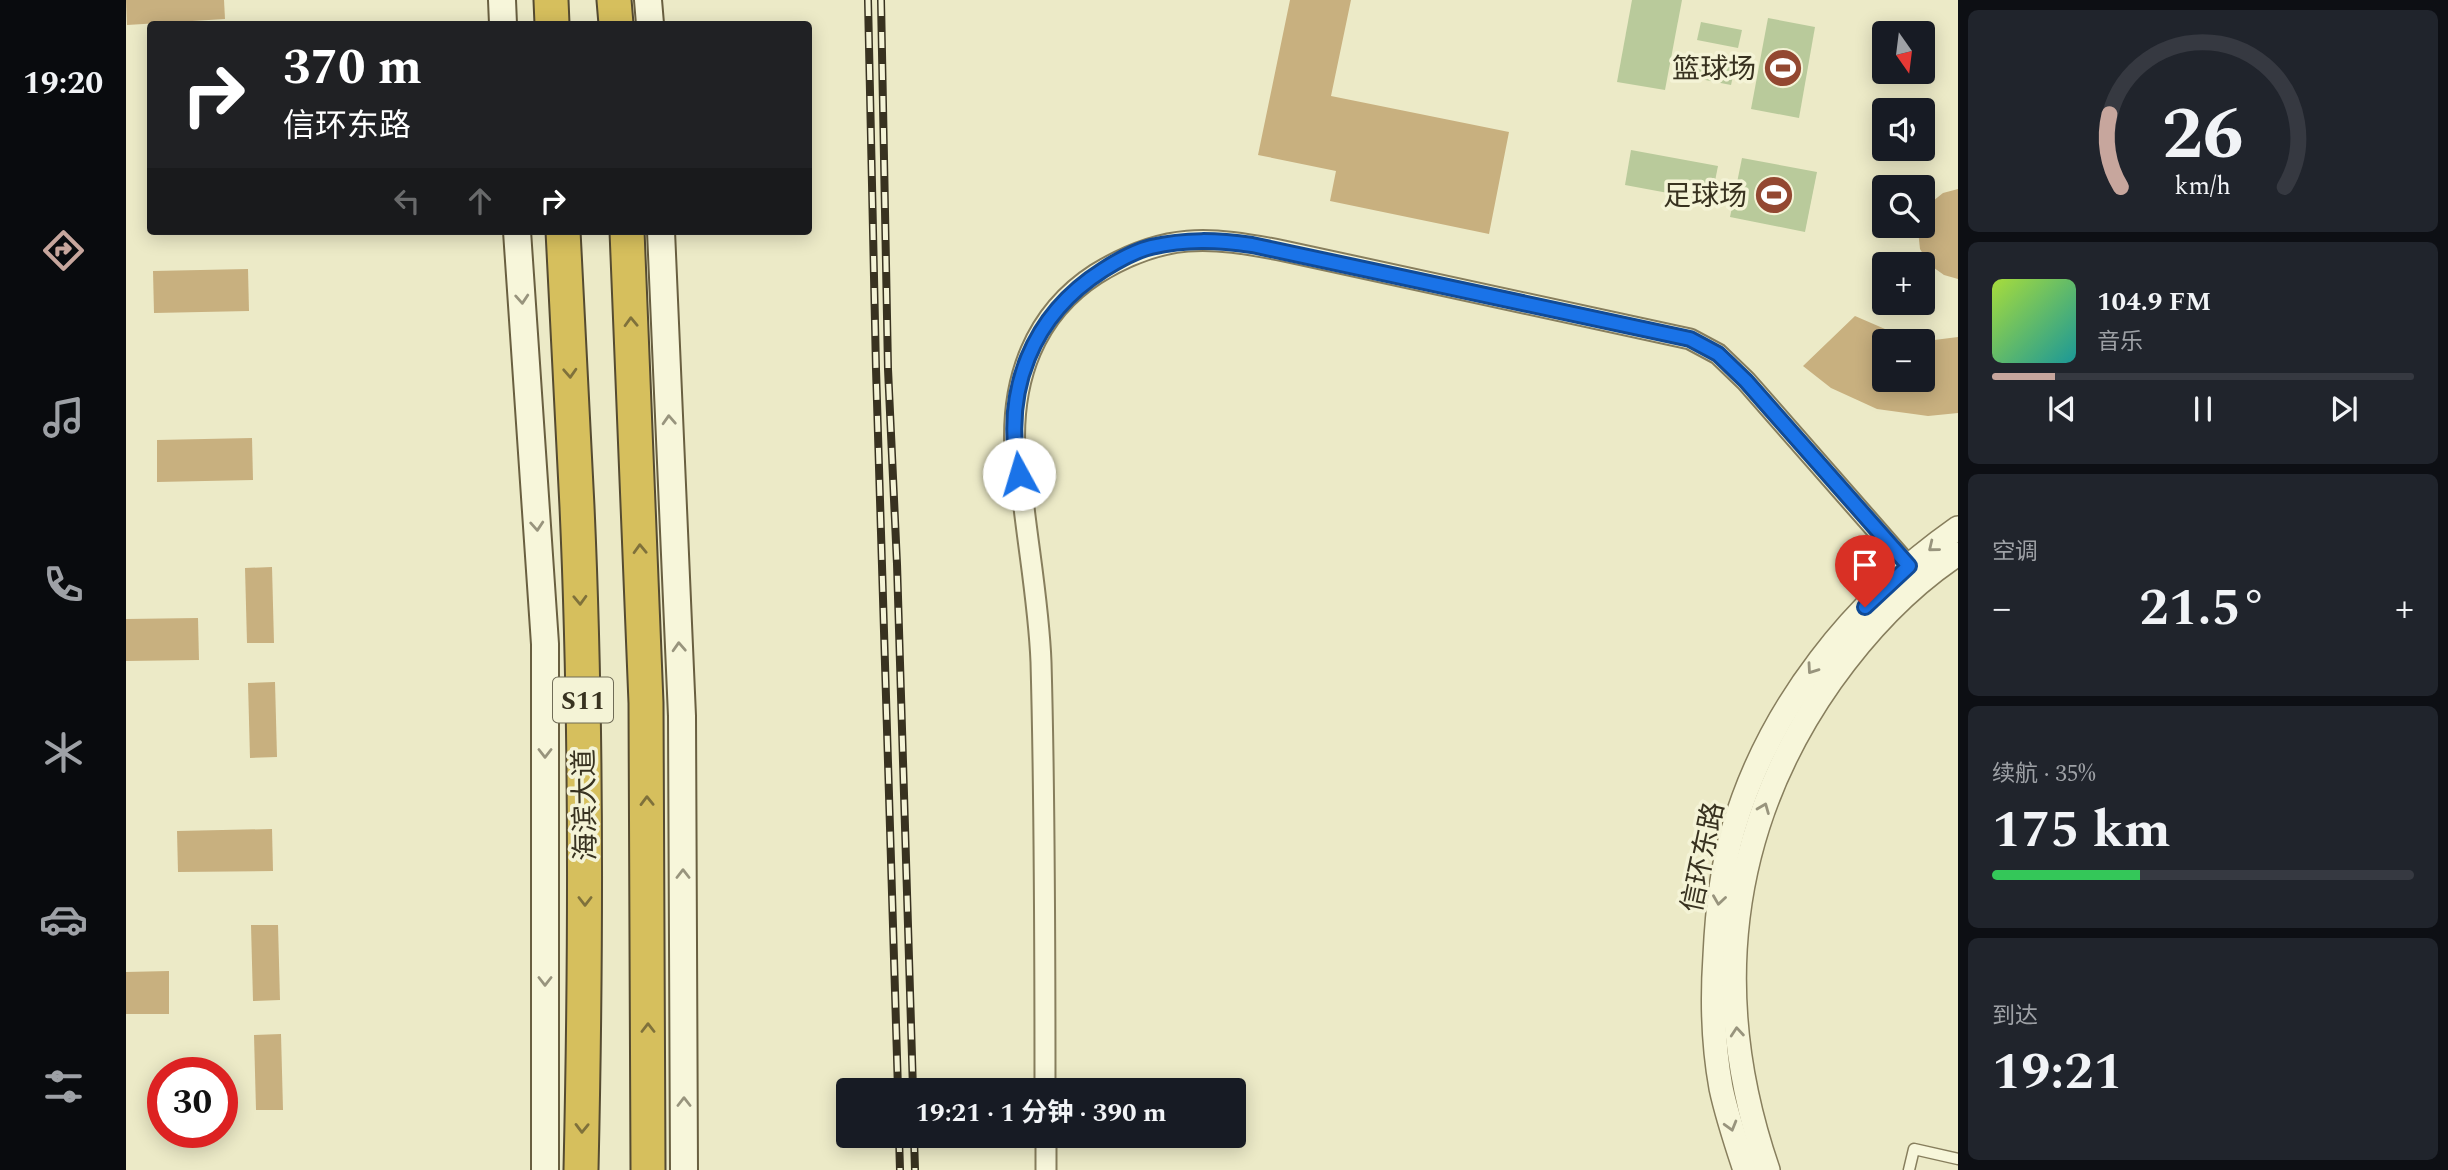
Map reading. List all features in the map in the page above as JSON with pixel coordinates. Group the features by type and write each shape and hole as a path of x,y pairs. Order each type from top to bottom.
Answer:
{"highway":[{"path":"551,0 552,21"},
{"path":"614,0 616,21"},
{"name":"海滨大道","path":"563,235 577,508 583,701 585,893 581,1170"},
{"name":"S11","path":"627,235 646,703 648,1170"}],"main road":[{"path":"502,0 503,21"},
{"path":"648,0 650,21"},
{"path":"517,235 545,644 545,1170"},
{"path":"660,235 682,716 684,1170"}],"street":[{"path":"1045,1078 1044,753 1040,645 1015,455 1015,418 1026,359 1037,335 1063,302 1112,264 1148,247 1187,240 1216,240 1284,251 1690,339 1718,354 1746,381 1915,573"},
{"path":"1915,573 1958,528"},
{"path":"1915,573 1958,554"},
{"name":"信环东路","path":"1745,1170 1722,1091 1713,1025 1717,918 1733,829 1773,734 1802,683 1865,607 1915,573"},
{"name":"信环东路","path":"1768,1170 1748,1105 1742,1071 1733,973 1750,849 1787,753 1816,703 1915,573"},
{"path":"1046,1148 1046,1170"}],"lane":[{"path":"1909,1170 1913,1149 1958,1159 1955,1170"}],"green space":[{"name":"篮球场","path":"1632,0 1682,0 1665,90 1617,82"},
{"name":"篮球场","path":"1768,18 1815,27 1799,118 1751,109"},
{"path":"1701,22 1742,30 1738,48 1697,40"},
{"path":"1694,59 1735,67 1731,85 1690,77"},
{"path":"1631,150 1718,166 1711,201 1625,185"},
{"name":"足球场","path":"1742,158 1817,172 1805,232 1730,217"}],"building":[{"path":"126,0 224,0 225,19 147,21 147,24 127,25"},
{"path":"1290,0 1351,0 1331,96 1509,132 1489,234 1330,201 1336,171 1258,155"},
{"path":"1958,189 1958,279 1944,275 1935,269 1935,252 1922,252 1920,249 1919,238 1935,238 1935,199 1943,193"},
{"path":"248,269 249,311 154,313 153,271"},
{"path":"1855,316 1885,329 1872,329 1872,392 1935,392 1935,340 1958,337 1958,413 1928,416 1877,409 1831,388 1803,366"},
{"path":"252,438 253,480 157,482 157,440"},
{"path":"272,567 274,643 247,643 245,568"},
{"path":"198,618 199,660 126,661 126,619"},
{"path":"275,682 277,757 250,758 248,683"},
{"path":"272,829 273,871 178,872 177,831"},
{"path":"251,925 278,925 280,1000 253,1001"},
{"path":"169,971 169,1014 126,1014 126,972"},
{"path":"281,1034 283,1110 256,1110 254,1035"}],"railway":[{"path":"868,0 876,369 898,1078"},
{"path":"881,0 888,369 897,564 913,1078"},
{"path":"899,1148 900,1170"},
{"path":"914,1148 915,1170"}],"place":[{"name":"篮球场","path":"1783,68"},
{"name":"足球场","path":"1774,195"}],"route":[{"path":"1019,474 1015,455 1015,418 1026,359 1037,335 1063,302 1112,264 1148,247 1187,240 1216,240 1252,245 1690,339 1718,354 1746,381 1909,566 1865,607"}]}
